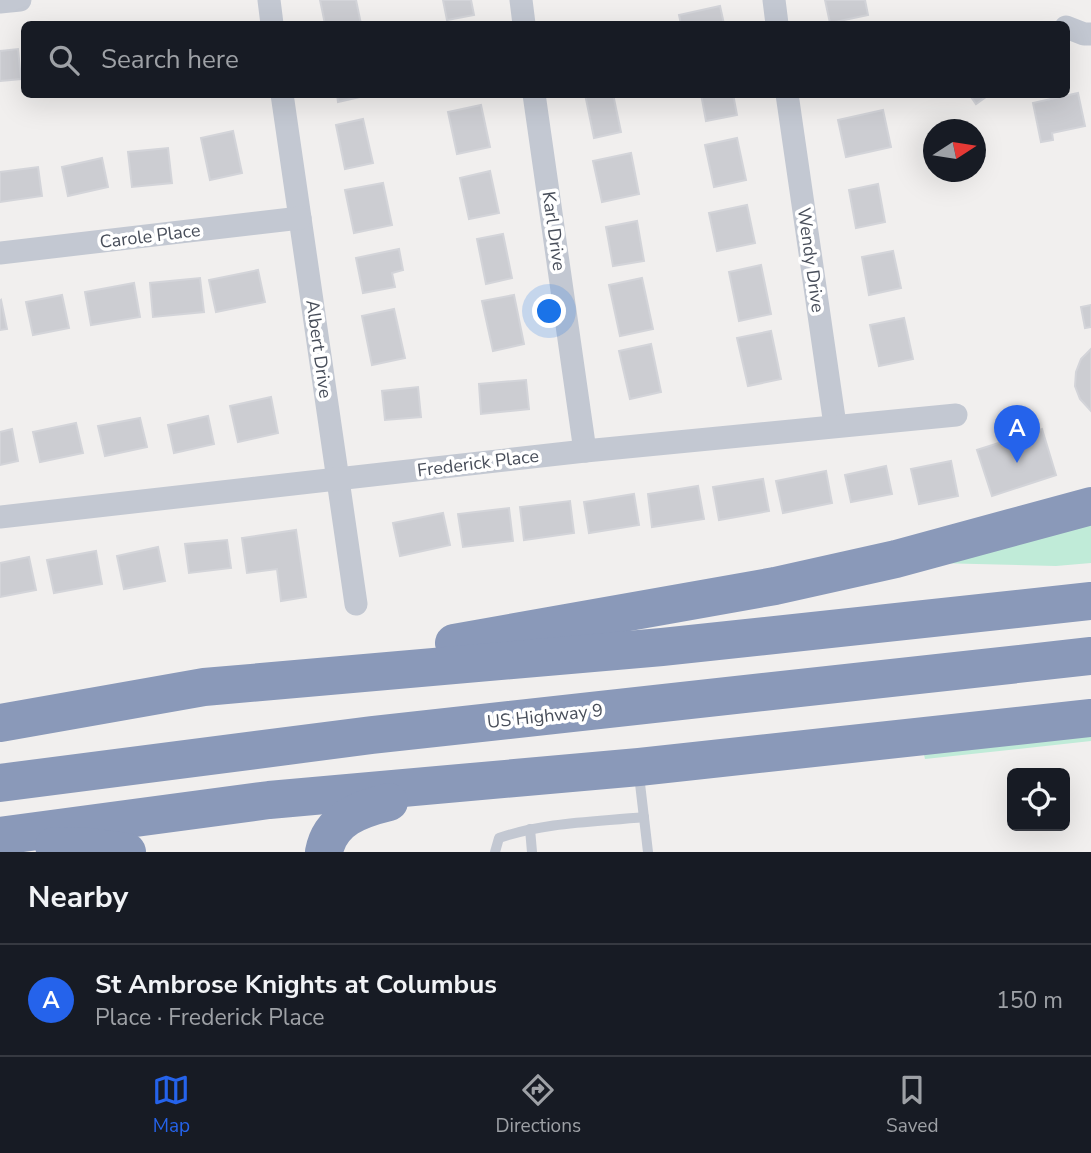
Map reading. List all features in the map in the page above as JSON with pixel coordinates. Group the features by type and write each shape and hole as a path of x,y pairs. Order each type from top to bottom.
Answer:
{"highway":[{"path":"0,723 775,586 896,559 1091,506"},
{"path":"204,687 663,647 1091,601"},
{"name":"US Highway 9","path":"0,783 372,735 1091,656"},
{"path":"0,836 269,800 639,768 1091,718"},
{"path":"324,852 333,828 348,817 372,806 478,780"},
{"path":"0,848 68,845 127,852"}],"street":[{"path":"0,2 20,0"},
{"path":"269,0 272,21"},
{"path":"521,0 524,21"},
{"path":"774,0 777,21"},
{"path":"1070,28 1091,34"},
{"name":"Albert Drive","path":"283,98 356,604"},
{"name":"Karl Drive","path":"535,98 585,450"},
{"name":"Wendy Drive","path":"788,98 835,425"},
{"name":"Carole Place","path":"0,253 300,218"},
{"name":"Frederick Place","path":"0,517 585,450 956,415"}],"lane":[{"path":"639,768 648,852"},
{"path":"495,852 499,838 551,824 644,817"},
{"path":"530,829 532,852"}],"green space":[{"path":"1091,521 1091,563 1056,566 935,563"},
{"path":"1091,732 1091,741 925,759 923,750"}],"building":[{"path":"320,0 356,0 360,21 324,21"},
{"path":"443,0 471,0 474,15 447,20"},
{"path":"825,0 865,0 868,15 830,21"},
{"path":"720,6 723,21 680,21 679,15"},
{"path":"18,49 21,79 0,81 0,51"},
{"path":"1078,93 1085,126 1052,133 1053,140 1041,142 1033,103 1070,98 1070,95"},
{"path":"338,98 356,98 338,102"},
{"path":"586,98 614,98 621,132 594,138"},
{"path":"702,98 734,98 737,115 706,121"},
{"path":"972,98 984,98 976,104"},
{"path":"481,105 490,147 457,154 448,112"},
{"path":"883,110 891,147 846,157 838,120"},
{"path":"363,119 373,163 345,169 336,125"},
{"path":"233,131 242,173 210,180 201,138"},
{"path":"737,138 746,180 714,187 705,145"},
{"path":"168,148 172,183 132,187 128,152"},
{"path":"631,153 639,194 602,202 593,161"},
{"path":"102,158 108,187 68,196 62,167"},
{"path":"38,167 42,196 0,202 0,172"},
{"path":"490,171 499,213 469,219 460,178"},
{"path":"383,183 392,225 354,233 345,190"},
{"path":"878,184 885,222 856,228 849,190"},
{"path":"747,205 755,243 717,251 709,213"},
{"path":"637,221 644,261 613,266 606,227"},
{"path":"503,234 512,278 486,284 477,239"},
{"path":"399,249 403,270 392,273 395,287 363,293 356,258"},
{"path":"893,251 901,288 869,295 862,257"},
{"path":"761,265 771,314 739,321 729,272"},
{"path":"258,270 265,302 216,312 209,280"},
{"path":"200,278 204,312 153,317 150,283"},
{"path":"642,278 653,329 620,336 609,285"},
{"path":"134,283 140,317 91,325 85,292"},
{"path":"62,295 69,328 33,335 26,302"},
{"path":"514,295 524,344 493,351 482,301"},
{"path":"0,301 7,329 0,330"},
{"path":"1091,305 1091,327 1085,328 1081,307"},
{"path":"394,309 405,358 372,365 362,316"},
{"path":"904,318 913,359 879,366 870,325"},
{"path":"771,331 781,379 748,386 737,338"},
{"path":"651,344 661,392 630,399 619,351"},
{"path":"1091,349 1091,411 1080,399 1075,386 1081,359"},
{"path":"526,380 529,409 481,414 479,384"},
{"path":"418,387 421,417 385,420 382,391"},
{"path":"271,397 278,433 238,442 230,406"},
{"path":"208,416 214,444 174,453 168,425"},
{"path":"140,418 147,447 105,456 98,426"},
{"path":"76,423 83,453 40,462 33,432"},
{"path":"12,429 18,461 0,465 0,432"},
{"path":"1042,429 1056,475 992,496 977,450"},
{"path":"951,461 958,496 919,504 911,469"},
{"path":"886,466 892,494 851,502 845,475"},
{"path":"826,471 832,503 783,513 776,481"},
{"path":"763,479 769,511 719,520 713,487"},
{"path":"698,486 704,519 652,527 648,494"},
{"path":"634,494 639,525 589,533 584,502"},
{"path":"570,501 574,533 524,540 520,507"},
{"path":"509,508 513,541 463,547 458,514"},
{"path":"443,513 450,545 400,556 393,523"},
{"path":"296,530 306,597 281,601 277,569 247,573 242,538"},
{"path":"227,540 231,568 189,573 185,544"},
{"path":"158,547 165,581 124,589 117,556"},
{"path":"96,551 102,584 54,593 47,560"},
{"path":"29,557 36,590 0,597 0,563"}],"place":[{"name":"St Ambrose Knights at Columbus","path":"1017,463"}]}
